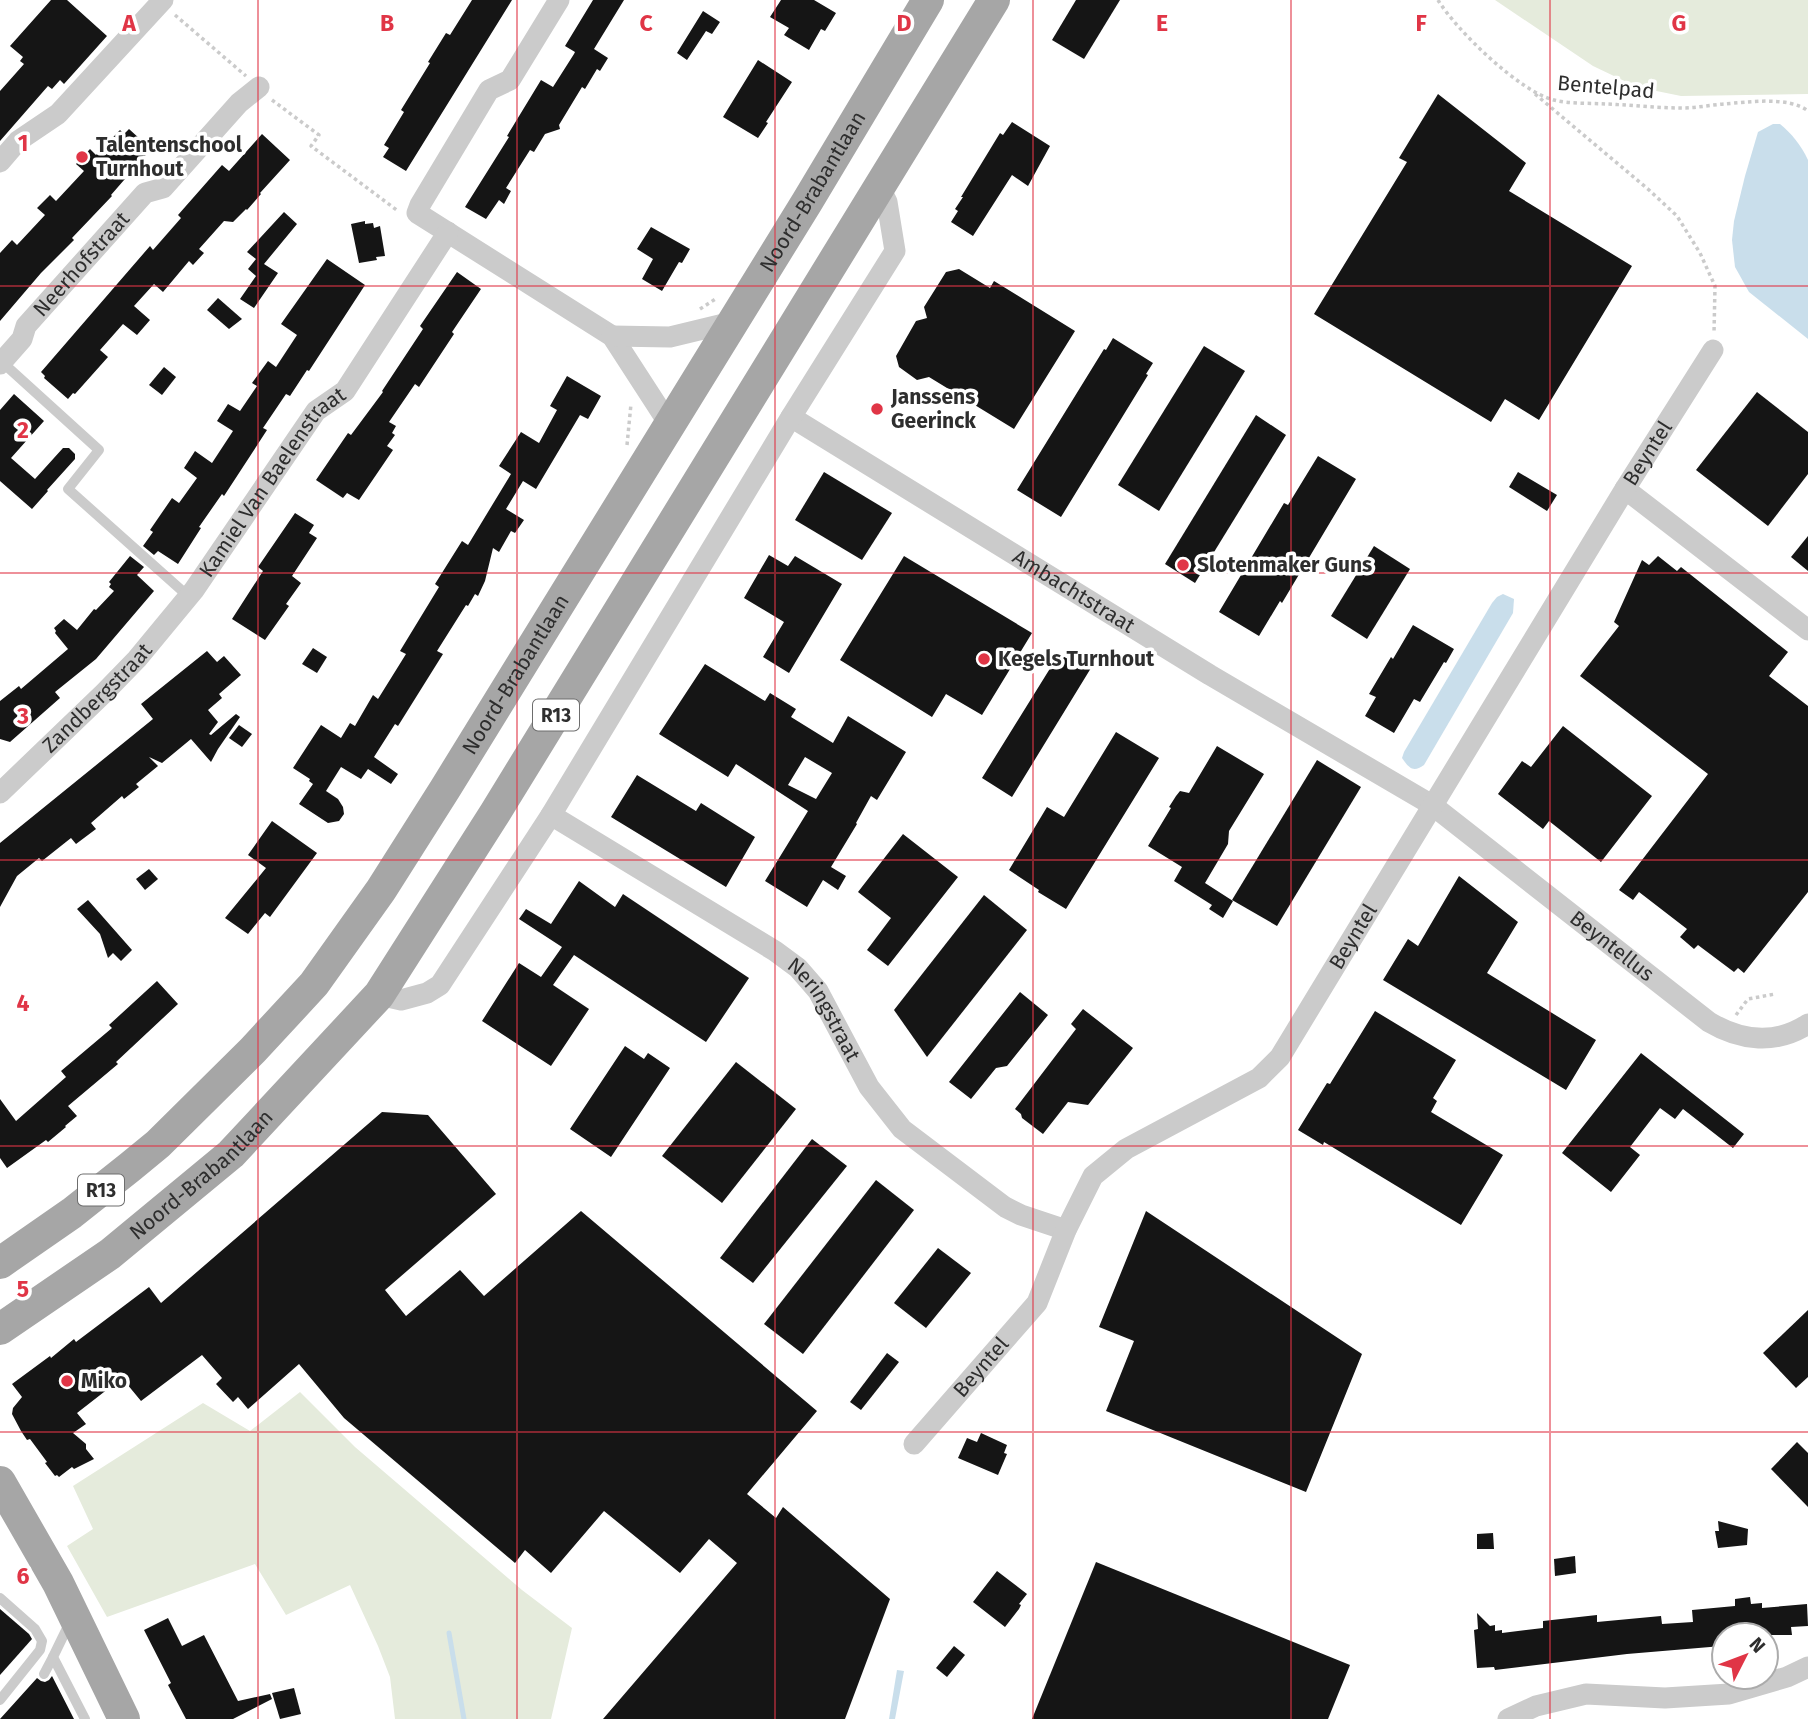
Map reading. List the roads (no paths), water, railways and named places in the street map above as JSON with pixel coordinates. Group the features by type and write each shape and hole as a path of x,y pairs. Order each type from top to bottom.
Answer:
{"main road":[{"name":"Noord-Brabantlaan","path":"0,1263 72,1213 158,1144 253,1050 314,984 381,890 424,823 669,424 726,309 834,156 928,0"},
{"name":"Noord-Brabantlaan","path":"0,1329 110,1254 232,1154 380,995 503,801 994,0"},
{"path":"834,156 878,186"},
{"path":"0,1482 9,1517 74,1614 121,1712"}],"street":[{"path":"559,0 510,79 489,90 417,213 612,336 669,424"},
{"path":"0,162 18,141 58,114 162,1"},
{"name":"Neerhofstraat","path":"1,363 22,339 26,326 145,192 163,188 239,103 259,87"},
{"path":"380,995 401,1000 426,993 440,985 551,815 791,416 895,251 887,202 878,186"},
{"name":"Kamiel Van Baelenstraat","path":"188,596 316,411 345,391 448,232"},
{"path":"612,336 670,337 726,309"},
{"name":"Beyntel","path":"914,1444 1037,1303 1066,1230 1093,1176 1126,1149 1259,1078 1280,1057 1625,489 1713,350"},
{"name":"Ambachtstraat","path":"791,416 1210,675 1432,805"},
{"path":"1625,489 1808,630"},
{"name":"Zandbergstraat","path":"0,793 137,659 188,596"},
{"name":"Beyntellus","path":"1432,805 1724,1031 1752,1038 1782,1037 1808,1024"},
{"name":"Neringstraat","path":"551,815 775,951 798,968 818,991 869,1087 902,1129 1005,1207 1066,1230"},
{"path":"1508,1719 1536,1706 1586,1694 1665,1698 1729,1695 1776,1681 1808,1667"}],"lane":[{"path":"1,363 99,450 68,489 188,596"},
{"path":"0,1598 35,1629 42,1641 40,1650 0,1700"},
{"path":"44,1674 74,1614"},
{"path":"53,1657 85,1719"}],"water":[{"path":"1773,124 1780,124 1788,132 1808,160 1808,339 1749,292 1735,267 1732,240 1734,221 1745,176 1758,132"},
{"path":"1503,594 1514,599 1513,613 1424,765 1417,769 1412,768 1402,758 1404,752 1492,603"},
{"path":"897,1670 904,1671 895,1719 889,1719"}],"waterway":[{"path":"449,1633 464,1719"}],"place":[{"name":"Talentenschool Turnhout","path":"82,157"},
{"name":"Janssens Geerinck","path":"877,409"},
{"name":"Slotenmaker Guns","path":"1183,565"},
{"name":"Kegels Turnhout","path":"984,659"},
{"name":"Miko","path":"67,1381"}]}
